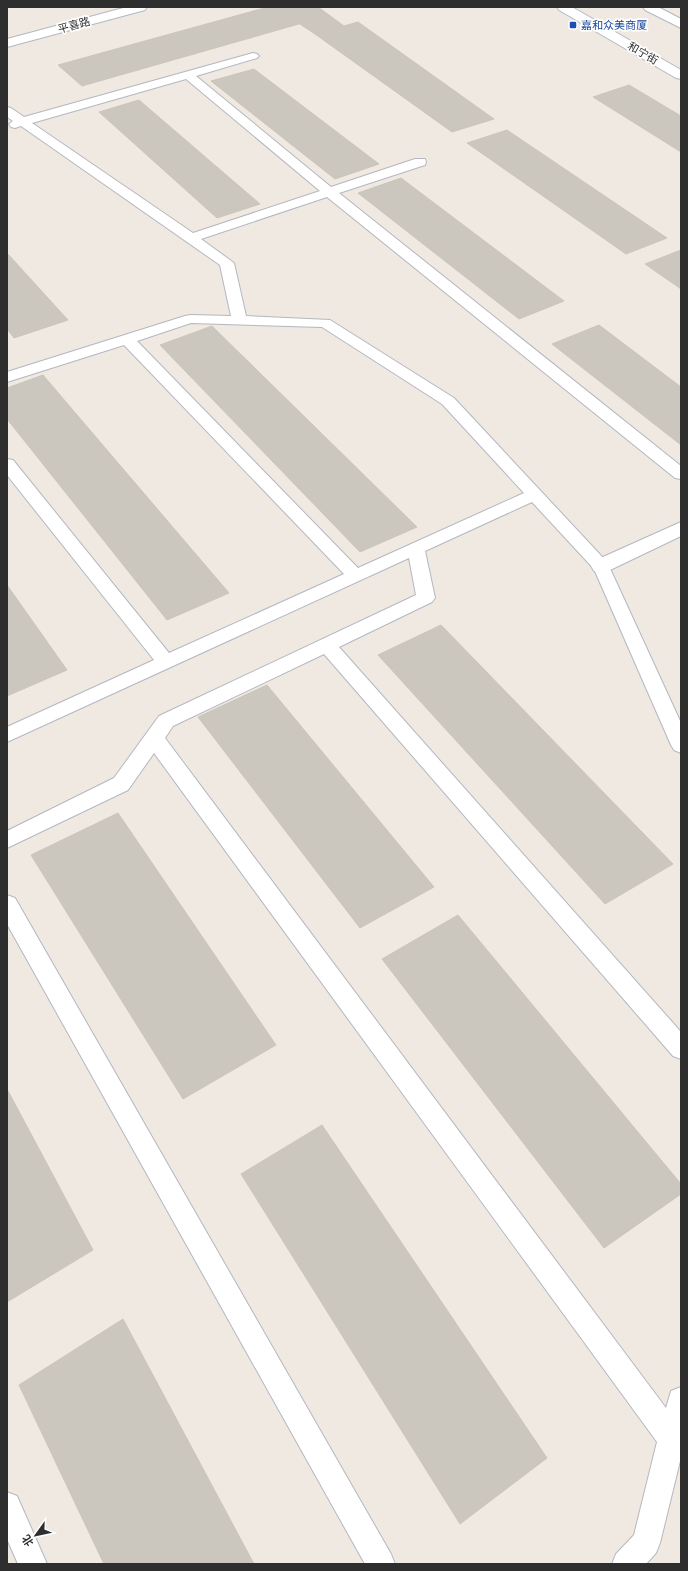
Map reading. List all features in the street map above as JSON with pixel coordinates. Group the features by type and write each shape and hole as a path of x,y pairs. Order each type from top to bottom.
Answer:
{"main road":[{"name":"平喜路","path":"7,43 141,7"},
{"name":"和宁街","path":"563,7 681,75"},
{"path":"649,7 681,24"},
{"path":"601,566 681,528"}],"lane":[{"path":"7,126 253,56"},
{"path":"188,75 329,192 681,474"},
{"path":"7,111 227,264 239,320"},
{"path":"191,238 420,162"},
{"path":"7,360 13,375 190,318 325,323 448,401 601,566 673,707 681,744"},
{"path":"127,339 356,576"},
{"path":"7,464 166,662"},
{"path":"7,735 535,494"},
{"path":"7,840 121,784 166,721 426,598 416,549"},
{"path":"326,645 681,1048"},
{"path":"154,738 672,1439"},
{"path":"7,904 381,1564"},
{"path":"626,1564 646,1543 681,1401"},
{"path":"7,1506 33,1564"}],"building":[{"path":"268,7 274,7 299,24 82,86 58,65"},
{"path":"274,7 318,7 344,26 315,34"},
{"path":"358,22 494,119 452,132 315,34"},
{"path":"254,69 379,164 335,179 211,81"},
{"path":"629,85 681,116 681,152 593,97"},
{"path":"139,100 260,204 217,218 99,112"},
{"path":"507,130 667,238 626,254 467,143"},
{"path":"401,178 564,301 519,319 358,193"},
{"path":"681,250 681,289 645,264"},
{"path":"7,253 68,320 14,338 7,329"},
{"path":"599,325 681,387 681,445 552,344"},
{"path":"212,326 417,527 360,552 160,345"},
{"path":"43,375 229,593 167,620 7,419 7,388"},
{"path":"7,585 67,670 7,696"},
{"path":"441,625 673,864 605,904 378,655"},
{"path":"267,685 434,887 360,928 198,717"},
{"path":"118,813 276,1045 183,1099 31,855"},
{"path":"458,915 681,1184 681,1194 604,1248 382,959"},
{"path":"7,1089 93,1250 7,1302"},
{"path":"322,1125 547,1458 460,1524 241,1174"},
{"path":"123,1319 254,1564 104,1564 19,1385"}],"place":[{"name":"嘉和众美商厦","path":"573,25"}]}
